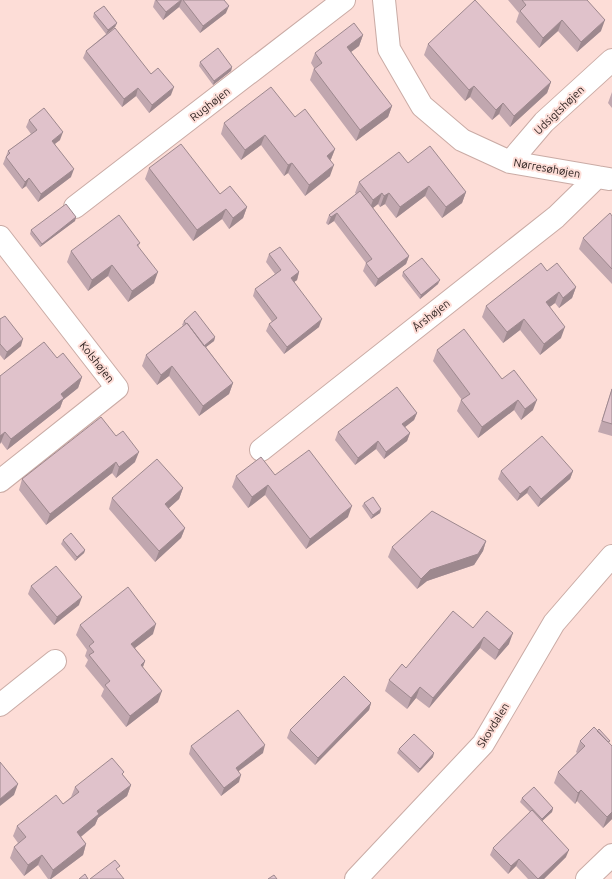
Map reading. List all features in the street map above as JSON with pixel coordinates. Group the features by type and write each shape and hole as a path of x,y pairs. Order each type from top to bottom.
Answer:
{"street":[{"name":"Rughøjen","path":"76,207 344,0"},
{"name":"Nørresøhøjen","path":"384,0 389,49 422,106 462,140 510,162 605,178"},
{"name":"Udsigtshøjen","path":"510,162 544,122 612,60"},
{"name":"Årshøjen","path":"261,450 605,178"},
{"name":"Kolshøjen","path":"0,237 117,388 0,481"},
{"name":"Skovdalen","path":"356,879 483,744 554,623 612,556"},
{"path":"0,705 55,661"},
{"path":"587,879 612,855"}],"building":[{"path":"156,0 181,0 166,12"},
{"path":"183,0 224,0 229,6 203,26"},
{"path":"475,0 551,82 514,116 503,103 496,110 474,86 469,90 428,44"},
{"path":"522,0 587,0 605,20 581,42 562,20 543,38 520,11 526,5"},
{"path":"104,6 117,23 108,30 94,13"},
{"path":"354,23 363,35 347,47 392,106 360,130 314,69 322,63 315,53"},
{"path":"115,28 151,74 158,68 174,87 152,105 138,88 124,99 86,51"},
{"path":"218,48 232,67 214,81 200,62"},
{"path":"271,87 295,117 305,109 335,149 327,156 334,165 309,185 292,163 288,165 265,135 245,150 224,123"},
{"path":"44,108 63,132 52,141 74,169 41,194 29,178 25,182 6,157 10,153 8,151 37,130 29,120"},
{"path":"181,144 220,194 230,186 247,207 233,218 226,209 197,230 149,168"},
{"path":"430,146 466,192 446,207 429,186 400,207 389,193 384,196 382,193 373,200 359,182 399,152 408,163"},
{"path":"360,191 409,256 378,279 366,263 372,259 337,213 331,217 329,215"},
{"path":"66,204 76,217 42,244 31,230"},
{"path":"610,213 612,216 612,269 583,238"},
{"path":"119,215 140,243 137,245 158,272 132,291 112,265 92,280 71,251"},
{"path":"280,247 299,272 291,278 322,319 287,347 269,324 277,318 255,289 281,270 269,254"},
{"path":"422,258 440,280 421,295 403,272"},
{"path":"541,263 547,271 557,263 576,287 563,298 559,292 546,302 565,327 544,344 524,319 507,332 486,306"},
{"path":"195,311 215,337 204,346 184,321"},
{"path":"5,316 23,339 7,352 0,344 0,319"},
{"path":"187,323 233,383 203,406 172,366 161,375 146,355"},
{"path":"464,329 502,379 514,370 537,400 525,409 518,400 482,427 461,400 470,394 437,350"},
{"path":"44,342 57,358 63,353 82,377 61,394 64,398 11,439 5,432 0,436 0,376"},
{"path":"397,387 417,413 402,424 410,433 386,452 378,441 358,458 338,432"},
{"path":"612,389 612,424 602,421"},
{"path":"101,417 116,436 123,431 139,452 119,467 116,462 50,514 22,479"},
{"path":"542,436 573,471 541,499 530,486 520,494 501,471"},
{"path":"309,450 352,506 310,539 268,485 252,497 236,476 261,457 275,475"},
{"path":"157,459 183,488 165,504 185,528 159,551 112,498"},
{"path":"373,497 381,509 373,515 364,503"},
{"path":"432,511 486,541 478,554 430,570 421,579 392,547"},
{"path":"71,533 85,550 77,557 63,540"},
{"path":"56,566 82,597 57,617 31,586"},
{"path":"128,587 156,624 131,644 145,661 141,665 162,691 130,716 105,685 110,681 89,655 94,652 89,646 94,642 80,625"},
{"path":"453,611 473,628 487,611 513,633 499,650 484,637 433,698 420,687 411,698 389,680 402,664 406,668"},
{"path":"344,676 371,703 318,758 290,730"},
{"path":"238,710 265,745 236,768 241,775 224,788 191,746"},
{"path":"594,727 612,746 612,812 607,817 581,790 578,793 558,772 585,746 580,741"},
{"path":"599,729 610,741 608,742 597,731"},
{"path":"414,734 434,753 420,769 399,749"},
{"path":"112,758 124,772 122,774 131,785 97,811 99,814 77,832 86,844 53,870 42,855 28,865 14,847 26,837 17,826 56,795 63,804 79,792 75,787"},
{"path":"0,762 18,784 0,799"},
{"path":"534,787 553,808 542,819 522,798"},
{"path":"532,810 569,850 538,879 519,859 511,866 493,848"},
{"path":"115,860 120,866 116,869 124,879 90,879"},
{"path":"85,874 88,879 79,879"},
{"path":"274,875 277,879 268,879"}]}
